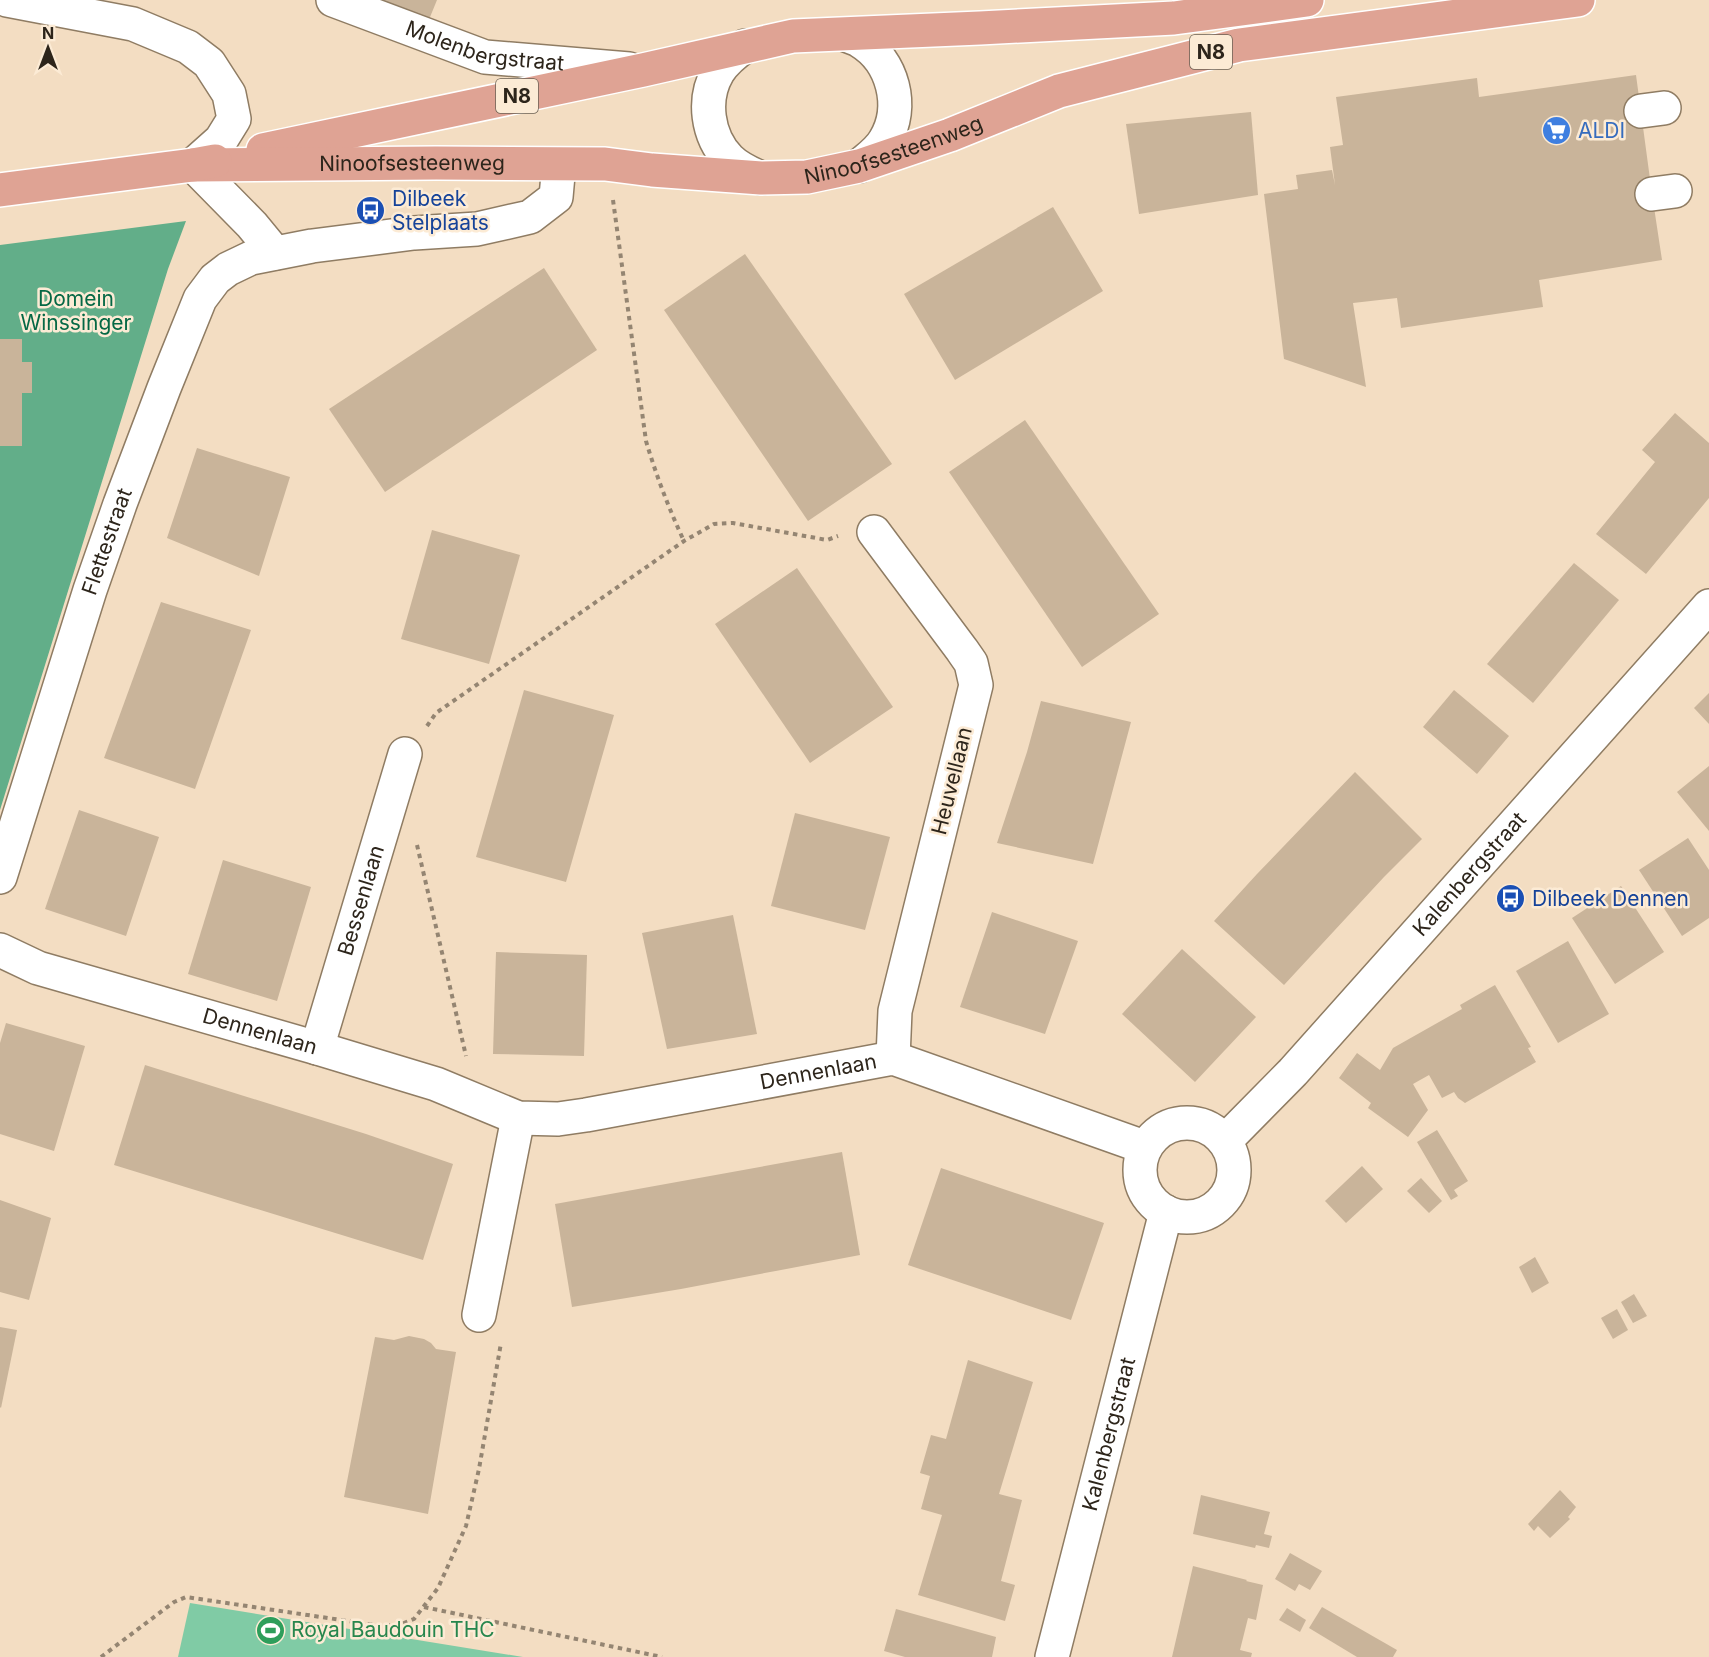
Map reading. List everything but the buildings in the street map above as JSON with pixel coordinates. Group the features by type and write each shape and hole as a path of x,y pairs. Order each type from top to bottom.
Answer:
{"main road":[{"name":"Ninoofsesteenweg","path":"0,190 193,165 793,36 1307,0"},
{"name":"Ninoofsesteenweg","path":"193,165 605,164 760,178 807,177 859,166 950,135 1059,91 1239,45 1578,0"}],"street":[{"path":"7,0 133,24 188,47 209,63 229,94 234,119 221,140 193,165 252,225 275,253"},
{"name":"Molenbergstraat","path":"333,0 484,57 643,70"},
{"path":"843,34 860,42 875,54 886,68 893,86 895,104 892,123 885,140 873,155 859,166"},
{"path":"745,46 730,57 718,72 711,89 708,108 710,126 717,143 728,158 743,170 760,178"},
{"name":"Flettestraat","path":"0,877 90,590 156,409 200,299 215,279 228,269 251,258 275,253 414,233 477,229 530,217 556,197 559,164"},
{"name":"Heuvellaan","path":"874,532 963,650 971,663 976,685 895,1011 893,1058"},
{"name":"Kalenbergstraat","path":"1225,1141 1301,1063 1709,606"},
{"name":"Bessenlaan","path":"317,1048 403,760"},
{"name":"Dennenlaan","path":"0,950 38,969 436,1084 518,1118 567,1118 893,1058 1144,1148"},
{"path":"490,1326 518,1118"},
{"path":"1193,1122 1211,1129 1225,1141 1232,1155 1234,1171 1231,1186 1223,1200 1211,1210 1197,1216 1181,1216 1166,1212 1150,1201 1141,1185 1139,1166 1144,1148 1156,1132 1174,1124 1193,1122"},
{"name":"Kalenbergstraat","path":"1052,1657 1166,1212"}],"path":[{"path":"605,164 614,202 646,441 657,477 684,541"},
{"path":"403,760 436,713 684,541 714,525 733,523 827,540 857,530 874,532"},
{"path":"416,843 469,1066"},
{"path":"101,1657 174,1602 186,1597 375,1625 399,1625 414,1619 438,1588 466,1526 479,1469 490,1326"},
{"path":"424,1606 662,1657"}],"green space":[{"name":"Domein Winssinger","path":"186,221 168,269 0,810 0,245"},
{"name":"Royal Baudouin THC","path":"190,1603 523,1657 178,1657"}],"place":[{"name":"ALDI","path":"1557,131"},
{"name":"Dilbeek Stelplaats","path":"371,211"},
{"name":"Dilbeek Dennen","path":"1511,899"},
{"name":"Royal Baudouin THC","path":"270,1630"}]}
